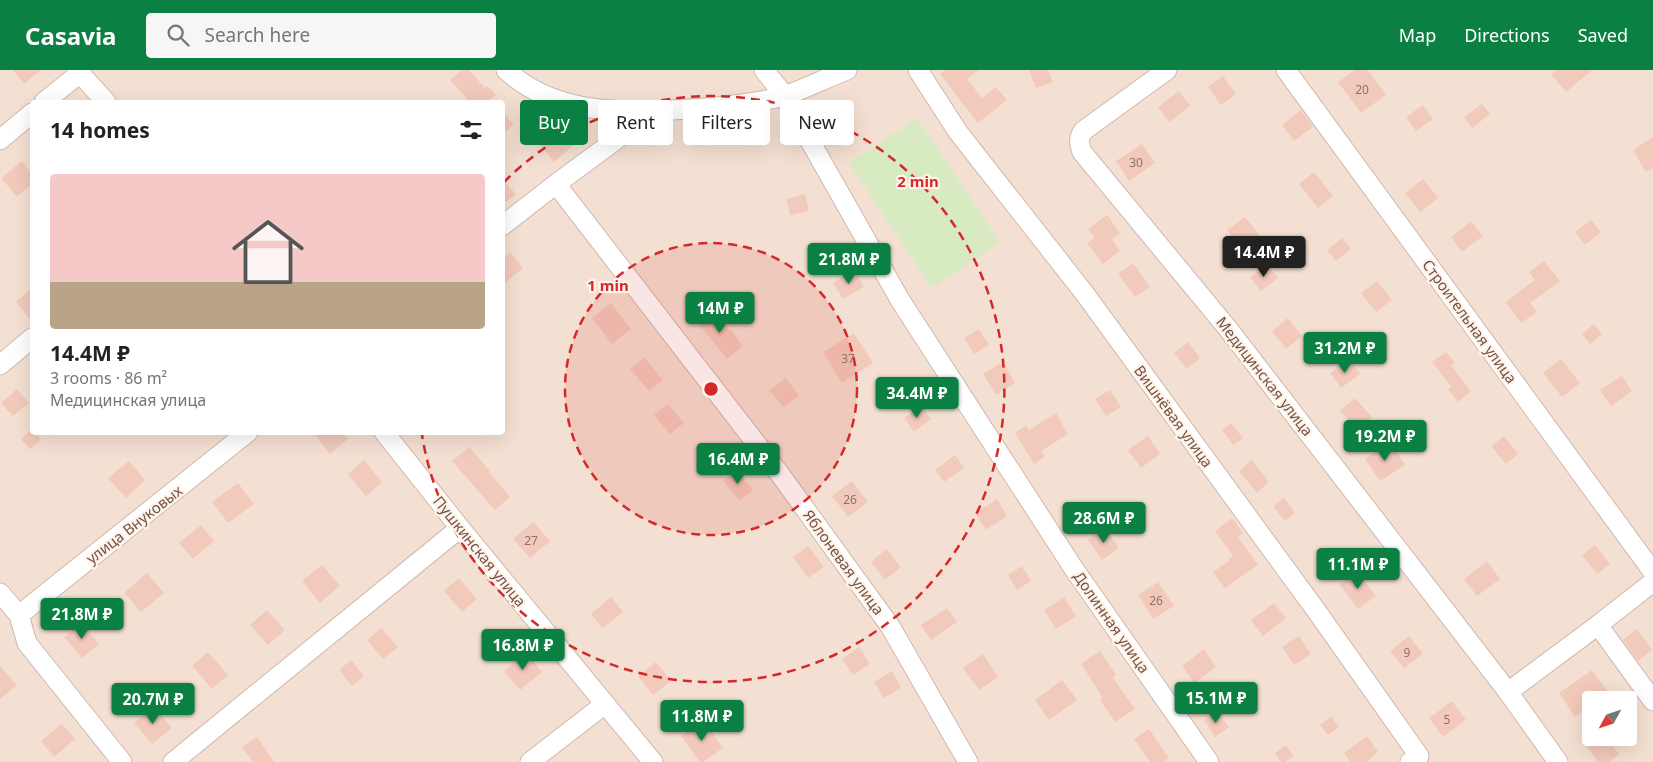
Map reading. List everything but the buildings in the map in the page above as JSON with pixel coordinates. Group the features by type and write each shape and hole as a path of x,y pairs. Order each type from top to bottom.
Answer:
{"street":[{"path":"506,70 531,90 555,99 598,109"},
{"name":"Долинная улица","path":"764,70 784,95 900,300 1074,569 1209,762"},
{"path":"673,110 711,107 784,95 847,70"},
{"name":"Вишнёвая улица","path":"918,70 958,132 1086,294 1318,612 1418,760"},
{"name":"Медицинская улица","path":"1167,70 1089,126 1079,137 1082,152 1229,330 1508,692 1558,762"},
{"name":"Строительная улица","path":"1286,70 1653,572"},
{"path":"46,100 78,71 104,100"},
{"path":"0,140 30,115"},
{"path":"505,224 609,145"},
{"name":"Яблоневая улица","path":"556,184 779,474 890,626 968,762"},
{"path":"0,365 30,340"},
{"name":"улица Внуковых","path":"19,614 244,435"},
{"name":"Пушкинская улица","path":"386,435 460,528 653,762"},
{"path":"173,762 460,528"},
{"path":"1508,692 1653,582"},
{"path":"0,593 19,614 27,643 122,762"},
{"path":"1598,625 1653,700"},
{"path":"530,762 605,704"}],"shaded area":[{"path":"0,70 1653,70 1653,762 0,762"}],"green space":[{"path":"917,118 1000,242 932,288 849,163"}]}
